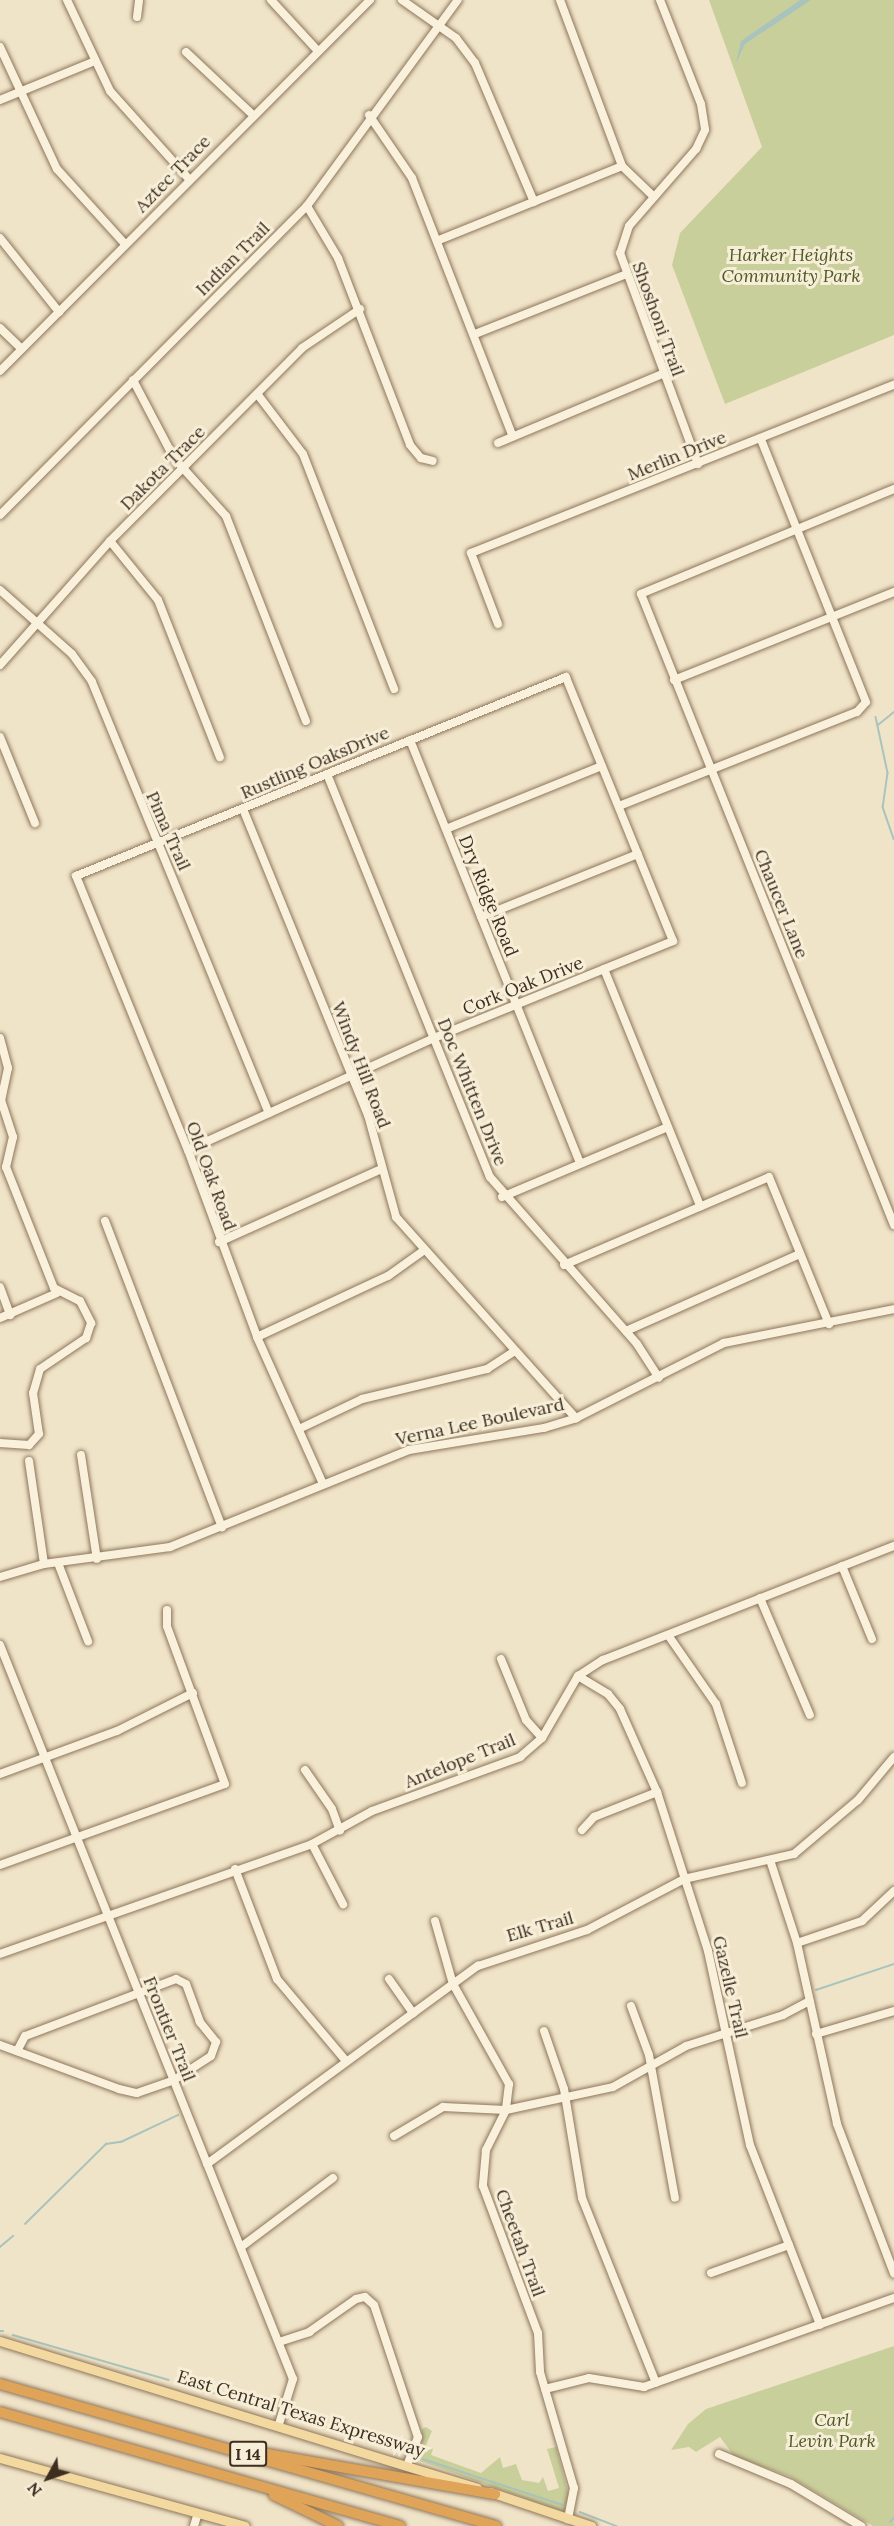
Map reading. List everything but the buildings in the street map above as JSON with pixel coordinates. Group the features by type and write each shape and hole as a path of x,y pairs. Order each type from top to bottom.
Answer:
{"highway":[{"name":"I 14","path":"0,2384 496,2526"},
{"name":"I 14","path":"0,2412 400,2526"},
{"path":"236,2451 495,2494"},
{"path":"246,2482 338,2526"}],"main road":[{"name":"East Central Texas Expressway","path":"2,2342 408,2463 591,2526"},
{"path":"0,2458 197,2516 245,2526"}],"street":[{"path":"67,0 95,61 117,100 189,179"},
{"path":"137,17 139,0"},
{"path":"271,0 316,50"},
{"name":"Aztec Trace","path":"0,371 252,114 370,0"},
{"path":"402,0 438,25 476,63 534,202"},
{"name":"Indian Trail","path":"0,515 307,206 369,115 458,0"},
{"path":"560,0 622,166 653,196"},
{"name":"Shoshoni Trail","path":"660,0 701,104 705,130 696,149 653,196 623,235 624,275 698,464"},
{"path":"0,47 24,91 57,169 125,244"},
{"path":"186,52 252,114"},
{"path":"0,100 95,61"},
{"path":"369,115 396,149 439,240 512,434"},
{"path":"439,240 622,166"},
{"path":"307,206 330,240 360,309 410,445 421,458 433,461"},
{"path":"0,238 59,312"},
{"path":"475,334 624,275"},
{"name":"Dakota Trace","path":"0,664 36,621 110,541 314,337 360,309"},
{"path":"0,327 22,349"},
{"path":"498,443 512,434 662,374"},
{"path":"133,380 184,469 231,526 306,721"},
{"name":"Merlin Drive","path":"498,624 471,553 894,385"},
{"path":"258,395 303,454 394,689"},
{"path":"619,806 863,707 866,696 761,439"},
{"path":"798,528 894,489"},
{"name":"Chaucer Lane","path":"798,528 642,594 710,771 894,1225"},
{"path":"110,541 158,600 220,757"},
{"name":"Pima Trail","path":"0,590 72,654 92,682 269,1113"},
{"path":"674,680 894,592"},
{"name":"Rustling OaksDrive","path":"76,876 566,677 602,766"},
{"path":"0,737 35,823"},
{"name":"Dry Ridge Road","path":"410,740 580,1162"},
{"path":"446,830 602,766 619,806 638,854 481,917"},
{"name":"Doc Whitten Drive","path":"327,774 434,1038 502,1197 626,1331 659,1378"},
{"name":"Windy Hill Road","path":"243,809 368,1114 379,1170 396,1217 423,1251 576,1418"},
{"name":"Cork Oak Drive","path":"188,1150 434,1038 673,941 638,854"},
{"name":"Old Oak Road","path":"76,876 188,1150 219,1242 256,1337 301,1428 323,1484"},
{"path":"604,969 700,1206"},
{"path":"0,1038 8,1068 1,1101 13,1137 3,1160 57,1293 86,1307 90,1331 40,1369 33,1394 39,1434 29,1445 0,1443"},
{"path":"502,1197 580,1162 668,1127"},
{"path":"219,1242 379,1170"},
{"path":"564,1265 769,1177 829,1324"},
{"path":"105,1221 222,1527"},
{"path":"256,1337 388,1276 423,1251"},
{"path":"626,1331 800,1254"},
{"path":"0,1287 10,1315"},
{"path":"0,1318 57,1293"},
{"name":"Verna Lee Boulevard","path":"0,1577 44,1564 144,1553 222,1527 409,1450 544,1428 576,1418 659,1378 724,1343 829,1324 894,1309"},
{"path":"301,1428 362,1399 487,1369 515,1351"},
{"path":"81,1455 97,1559"},
{"path":"29,1461 44,1564"},
{"name":"Antelope Trail","path":"0,1954 107,1914 312,1844 340,1831 372,1811 520,1757 542,1738 578,1676 603,1660 894,1546"},
{"path":"58,1563 88,1641"},
{"path":"842,1566 872,1639"},
{"path":"760,1598 810,1715"},
{"path":"0,1865 225,1784 167,1626 167,1610"},
{"path":"668,1635 716,1704 742,1783"},
{"name":"Frontier Trail","path":"0,1645 279,2342 293,2385 279,2424"},
{"path":"501,1659 526,1720 542,1738"},
{"name":"Gazelle Trail","path":"578,1676 608,1694 620,1709 657,1792 684,1879 726,2033 750,2145 820,2325"},
{"path":"0,1774 117,1731 193,1694"},
{"name":"Elk Trail","path":"207,2164 346,2061 494,1957 587,1930 684,1879 771,1863 794,1854 835,1822 894,1757"},
{"path":"306,1770 332,1809 340,1831"},
{"path":"582,1830 594,1817 657,1792"},
{"path":"312,1844 343,1904"},
{"path":"771,1863 796,1943 837,2124 894,2273"},
{"path":"235,1869 277,1979 346,2061"},
{"path":"796,1943 862,1922 894,1891"},
{"name":"Cheetah Trail","path":"435,1921 453,1984 502,2066 509,2084 506,2110 486,2150 483,2186 538,2333 545,2389 574,2488 568,2519"},
{"path":"389,1978 413,2013"},
{"path":"0,2045 129,2092 174,2080 211,2056 216,2042 200,2022 183,1980 138,1992 25,2036 17,2051"},
{"path":"393,2136 443,2106 506,2110 613,2087 726,2033 809,2001"},
{"path":"631,2006 649,2068 675,2198"},
{"path":"816,2034 894,2011"},
{"path":"544,2031 565,2099 582,2198 657,2383"},
{"path":"241,2247 333,2178"},
{"path":"711,2273 789,2245"},
{"path":"279,2342 309,2332 356,2298 365,2297 374,2305 418,2437 408,2463"},
{"path":"545,2389 580,2378 623,2387 657,2383 894,2298"},
{"path":"719,2454 791,2484 861,2526"},
{"path":"194,2526 197,2516"}],"green space":[{"name":"Harker Heights Community Park","path":"709,0 894,0 894,335 725,404 672,265 680,233 762,147"},
{"name":"Carl Levin Park","path":"894,2346 894,2526 873,2526 789,2476 734,2456 720,2437 696,2452 689,2447 671,2450 688,2424 706,2409"},
{"path":"426,2427 432,2431 426,2445 433,2449 431,2455 481,2473 500,2457 503,2468 516,2464 522,2480 539,2483 543,2477 548,2491 559,2488 547,2449 556,2447 569,2496 564,2512 420,2461 422,2429"}],"water":[{"path":"800,0 811,0 745,44 736,63 741,41"}],"waterway":[{"path":"878,725 894,712"},
{"path":"876,717 888,773 883,807 894,839"},
{"path":"816,1990 894,1964"},
{"path":"25,2224 106,2144 121,2142 178,2115"},
{"path":"0,2247 13,2236"},
{"path":"13,2335 169,2380"},
{"path":"190,2386 260,2406 278,2403"},
{"path":"295,2409 307,2420 402,2452"},
{"path":"423,2459 563,2505"},
{"path":"580,2512 616,2526"},
{"path":"890,2522 894,2518"}]}
